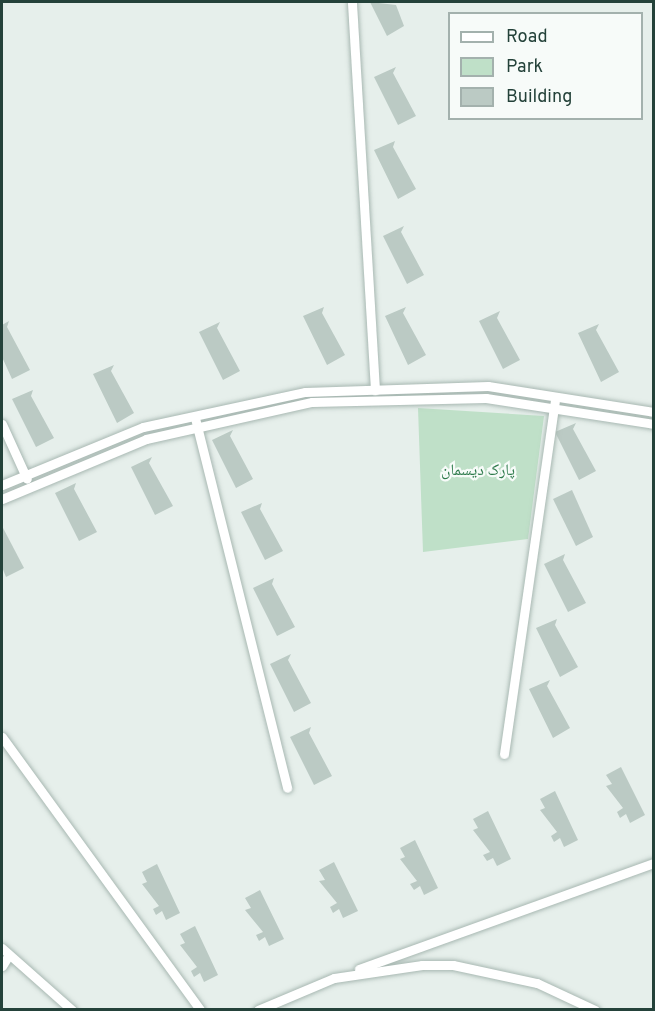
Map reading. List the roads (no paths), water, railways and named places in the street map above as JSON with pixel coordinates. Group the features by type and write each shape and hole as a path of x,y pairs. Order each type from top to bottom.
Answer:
{"street":[{"path":"352,3 376,398"},
{"path":"2,485 87,446 193,413 304,392 374,385 488,386 557,393 654,412"},
{"path":"504,754 557,393"},
{"path":"2,499 29,484 90,458 196,424 312,402 376,398 554,405 654,424"},
{"path":"193,413 287,788"},
{"path":"2,424 29,484"},
{"path":"2,737 200,1010"},
{"path":"258,1010 334,978 654,863"},
{"path":"2,948 72,1010"},
{"path":"2,966 9,955"},
{"path":"334,978 385,968 453,965 537,983 576,999 595,1010"},
{"path":"572,1010 576,999"}],"park label":[{"name":"پارک دیسمان","path":"478,471"}]}
